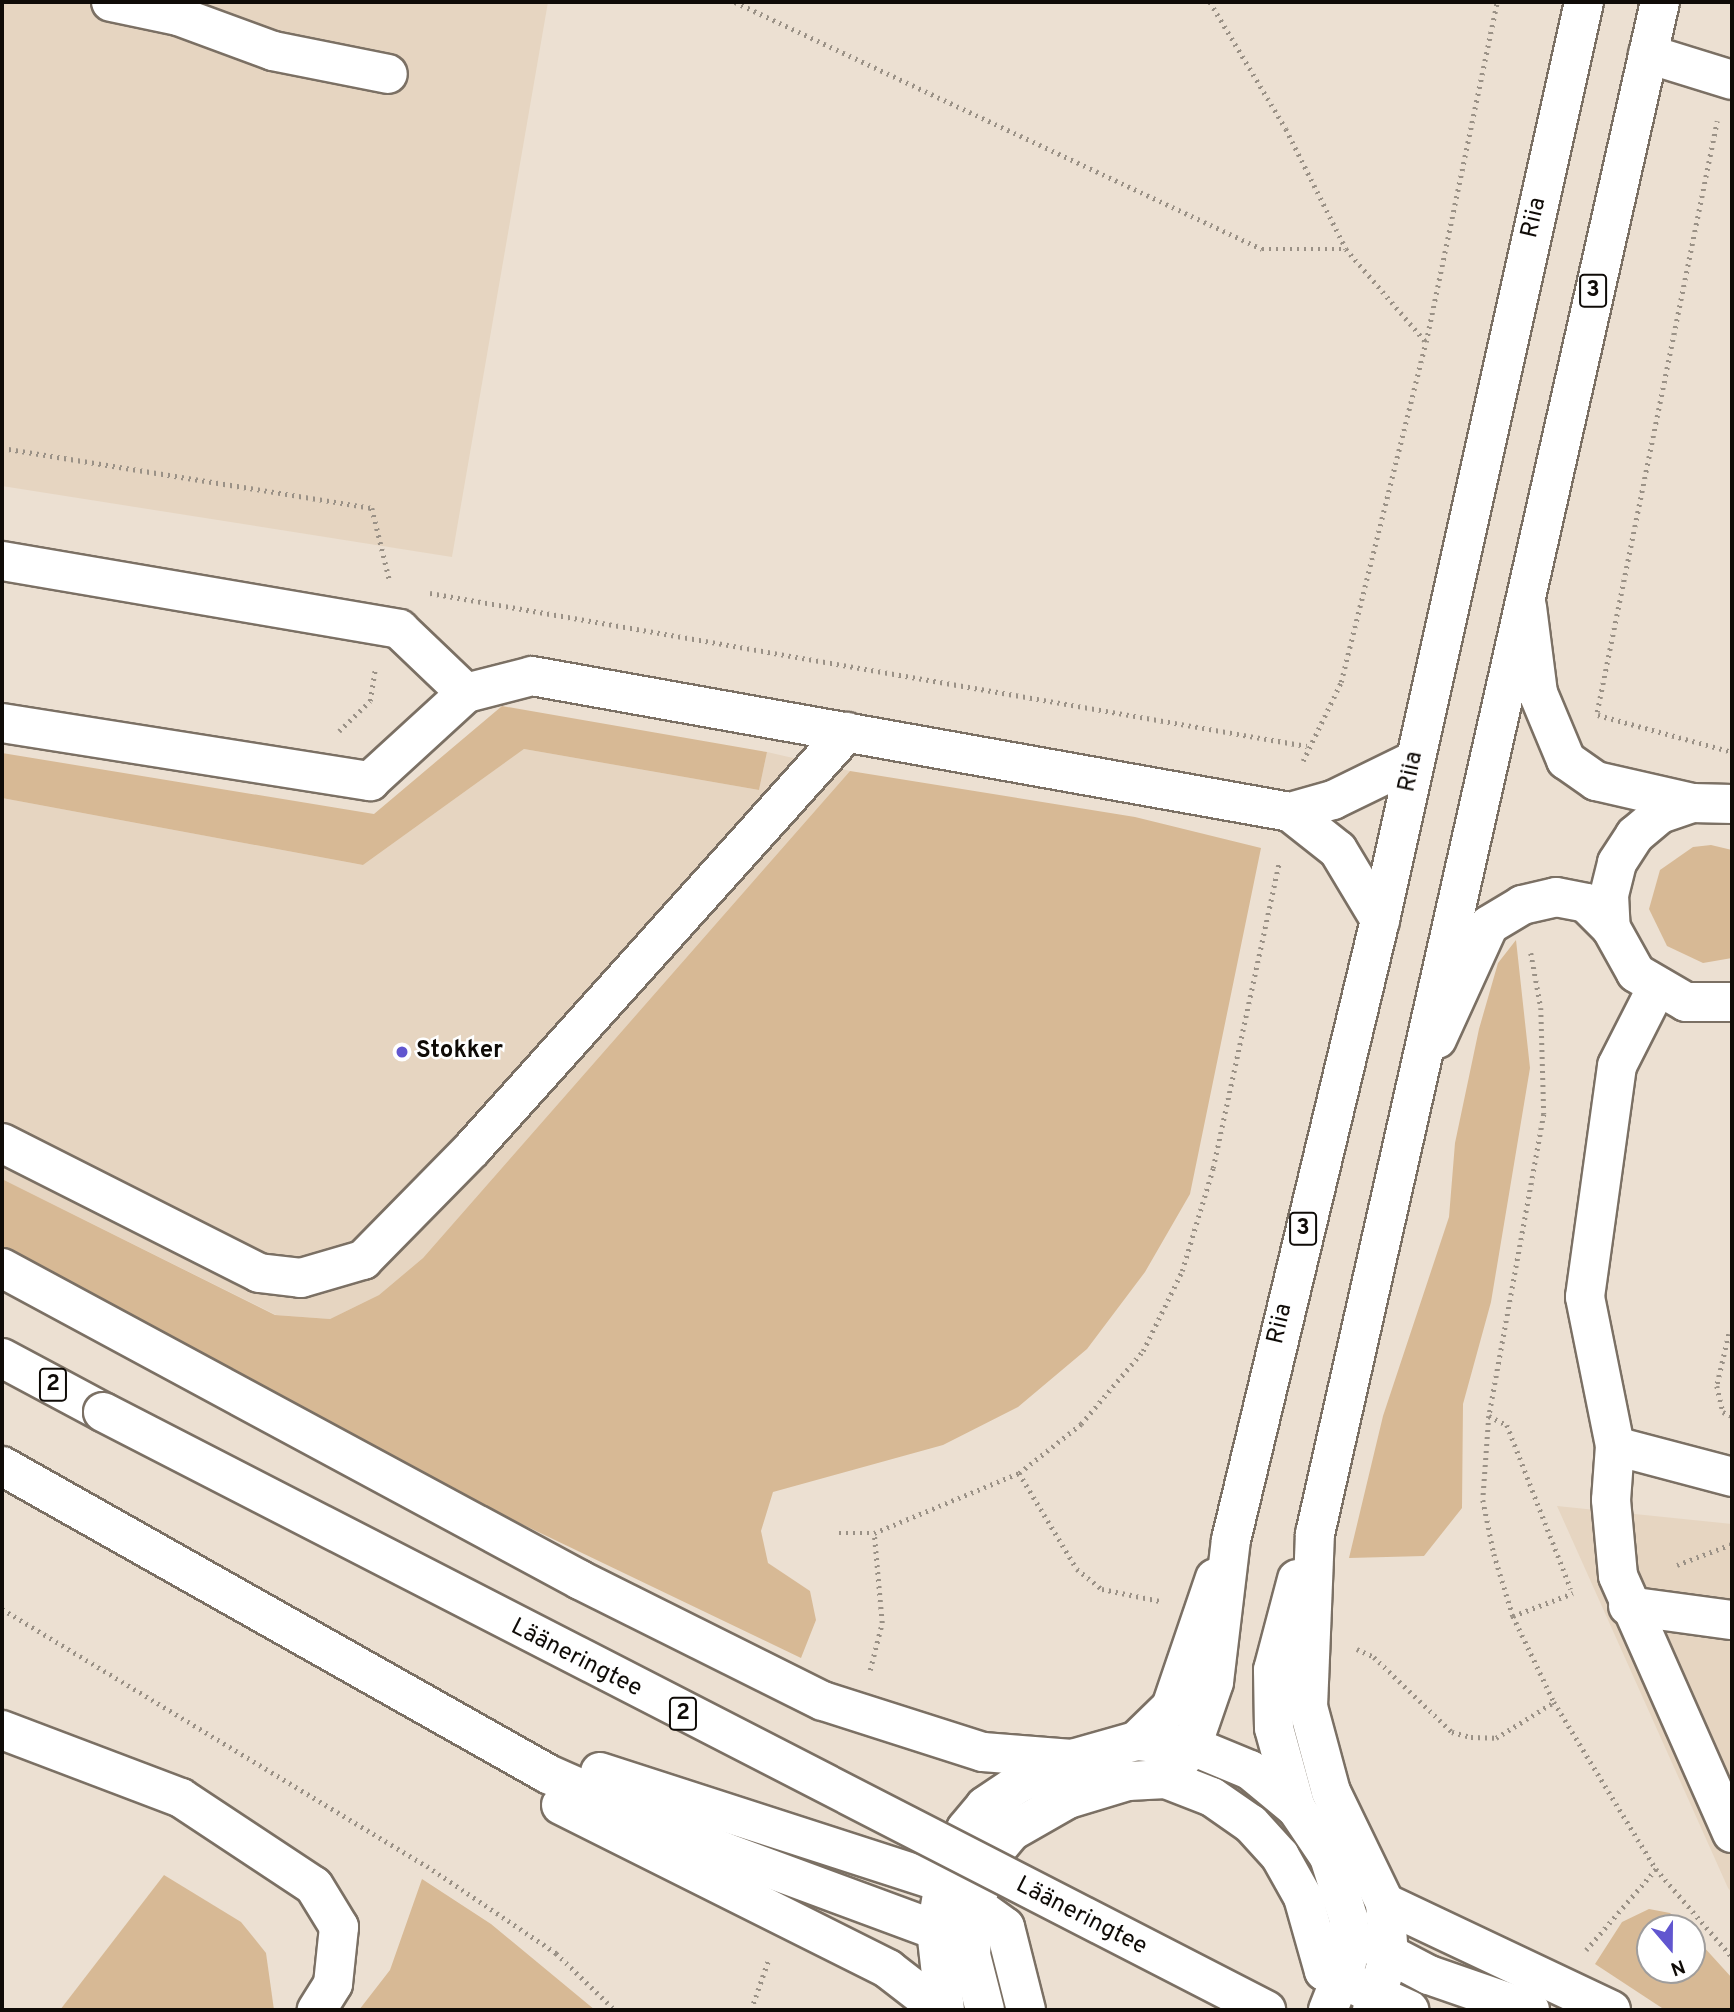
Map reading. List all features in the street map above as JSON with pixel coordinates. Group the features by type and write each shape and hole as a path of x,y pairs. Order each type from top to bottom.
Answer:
{"main road":[{"path":"111,2 178,16 273,51 388,74"},
{"name":"Riia","path":"1136,1741 1171,1707 1231,1540 1380,920 1584,2"},
{"name":"3","path":"1385,1903 1331,1792 1315,1740 1307,1672 1315,1534 1525,580 1660,2"},
{"path":"1648,54 1729,80"},
{"path":"2,561 399,629 466,693"},
{"path":"1525,580 1529,648 1556,747 1596,781 1692,803 1732,804"},
{"path":"2,723 370,781 466,693 532,676 1290,812 1333,800 1415,760"},
{"path":"2,1143 259,1273 301,1278 363,1260 472,1149 846,732"},
{"path":"1611,928 1609,895 1617,863 1635,835 1660,814 1692,803"},
{"path":"1290,812 1338,850 1380,920"},
{"path":"1413,1096 1489,925 1522,905 1556,897 1586,904 1611,928 1629,963 1656,989 1686,1002 1732,1002"},
{"path":"1656,989 1617,1066 1585,1297 1615,1446 1611,1500 1618,1576 1628,1606 1732,1833"},
{"path":"2,1268 580,1580 810,1695 983,1752 1072,1759"},
{"name":"Lääneringtee","path":"2,1358 1266,2010"},
{"path":"1615,1446 1732,1476"},
{"path":"2,1466 413,1702 548,1774 722,1851 936,1930 971,1955"},
{"name":"3","path":"1296,1808 1274,1728 1273,1670 1288,1600 1315,1534"},
{"name":"Riia","path":"1166,1779 1192,1746 1222,1646 1231,1540"},
{"path":"1628,1606 1732,1620"},
{"path":"413,1702 634,1785 828,1841 959,1893 1005,1927 1026,2010"},
{"path":"413,1702 556,1802 888,1969 943,2010"},
{"path":"2,1730 181,1798 314,1886 339,1927 333,1984 317,2010"},
{"path":"985,2010 959,1893 966,1829 985,1806 1072,1759 1136,1741 1192,1746 1250,1770 1296,1808 1329,1857 1349,1920 1334,1997"},
{"path":"943,2010 936,1930 959,1893 995,1852 1037,1813 1128,1781 1166,1779 1212,1797 1251,1824 1280,1856 1303,1897 1314,1954 1334,1997"},
{"path":"1334,1997 1386,2007 1389,1956 1385,1903 1611,2010"},
{"path":"1349,1920 1389,1956 1530,2010"}],"path":[{"path":"735,2 1262,249 1346,249"},
{"path":"1210,2 1286,129 1346,249 1426,342"},
{"path":"1647,448 1729,80"},
{"path":"2,448 372,508 391,586 405,588"},
{"path":"419,591 1307,746"},
{"path":"325,774 332,737 370,701 382,626"},
{"path":"1597,715 1732,752"},
{"path":"1508,1308 1483,1500 1513,1616 1554,1702 1656,1869 1714,1941 1732,1957"},
{"path":"1728,1334 1717,1386 1723,1412 1732,1416"},
{"path":"839,1533 874,1533 1019,1473 1077,1569 1102,1589 1168,1602"},
{"path":"868,1676 882,1623 874,1533"},
{"path":"1513,1616 1573,1593"},
{"path":"2,1609 427,1866 556,1954 615,2010"},
{"path":"1344,1643 1374,1657 1452,1732 1471,1737 1496,1738 1554,1702"},
{"path":"1578,1964 1656,1869"},
{"path":"751,2010 774,1944"}],"shaded area":[{"path":"2,2 548,2 452,557 2,486"},
{"path":"502,706 767,752 759,790 524,749 363,865 2,798 2,753 374,814"},
{"path":"524,749 759,790 767,752 850,771 423,1258 379,1295 330,1319 276,1315 2,1179 2,798 363,865"},
{"path":"850,771 1135,817 1261,848 1190,1194 1145,1272 1087,1349 1018,1407 943,1445 773,1492 761,1531 768,1563 810,1591 816,1620 801,1658 482,1505 2,1247 2,1179 275,1315 330,1319 379,1295 423,1258"},
{"path":"1711,845 1732,850 1732,958 1703,963 1667,946 1649,909 1660,870 1693,847"},
{"path":"1516,940 1530,1068 1491,1302 1463,1404 1462,1508 1424,1556 1349,1558 1383,1416 1449,1217 1455,1143 1479,1029 1498,963"},
{"path":"1557,1506 1732,1524 1732,1893 1728,1888"},
{"path":"164,1875 241,1922 266,1953 274,2010 60,2010"},
{"path":"422,1879 491,1924 595,2010 359,2010 390,1970"},
{"path":"1649,1909 1671,1914 1639,1914"},
{"path":"1636,1915 1636,1984 1706,1984 1706,1949 1732,1978 1732,2010 1665,2010 1595,1964 1622,1922"}],"place":[{"name":"Stokker","path":"402,1052"}]}
